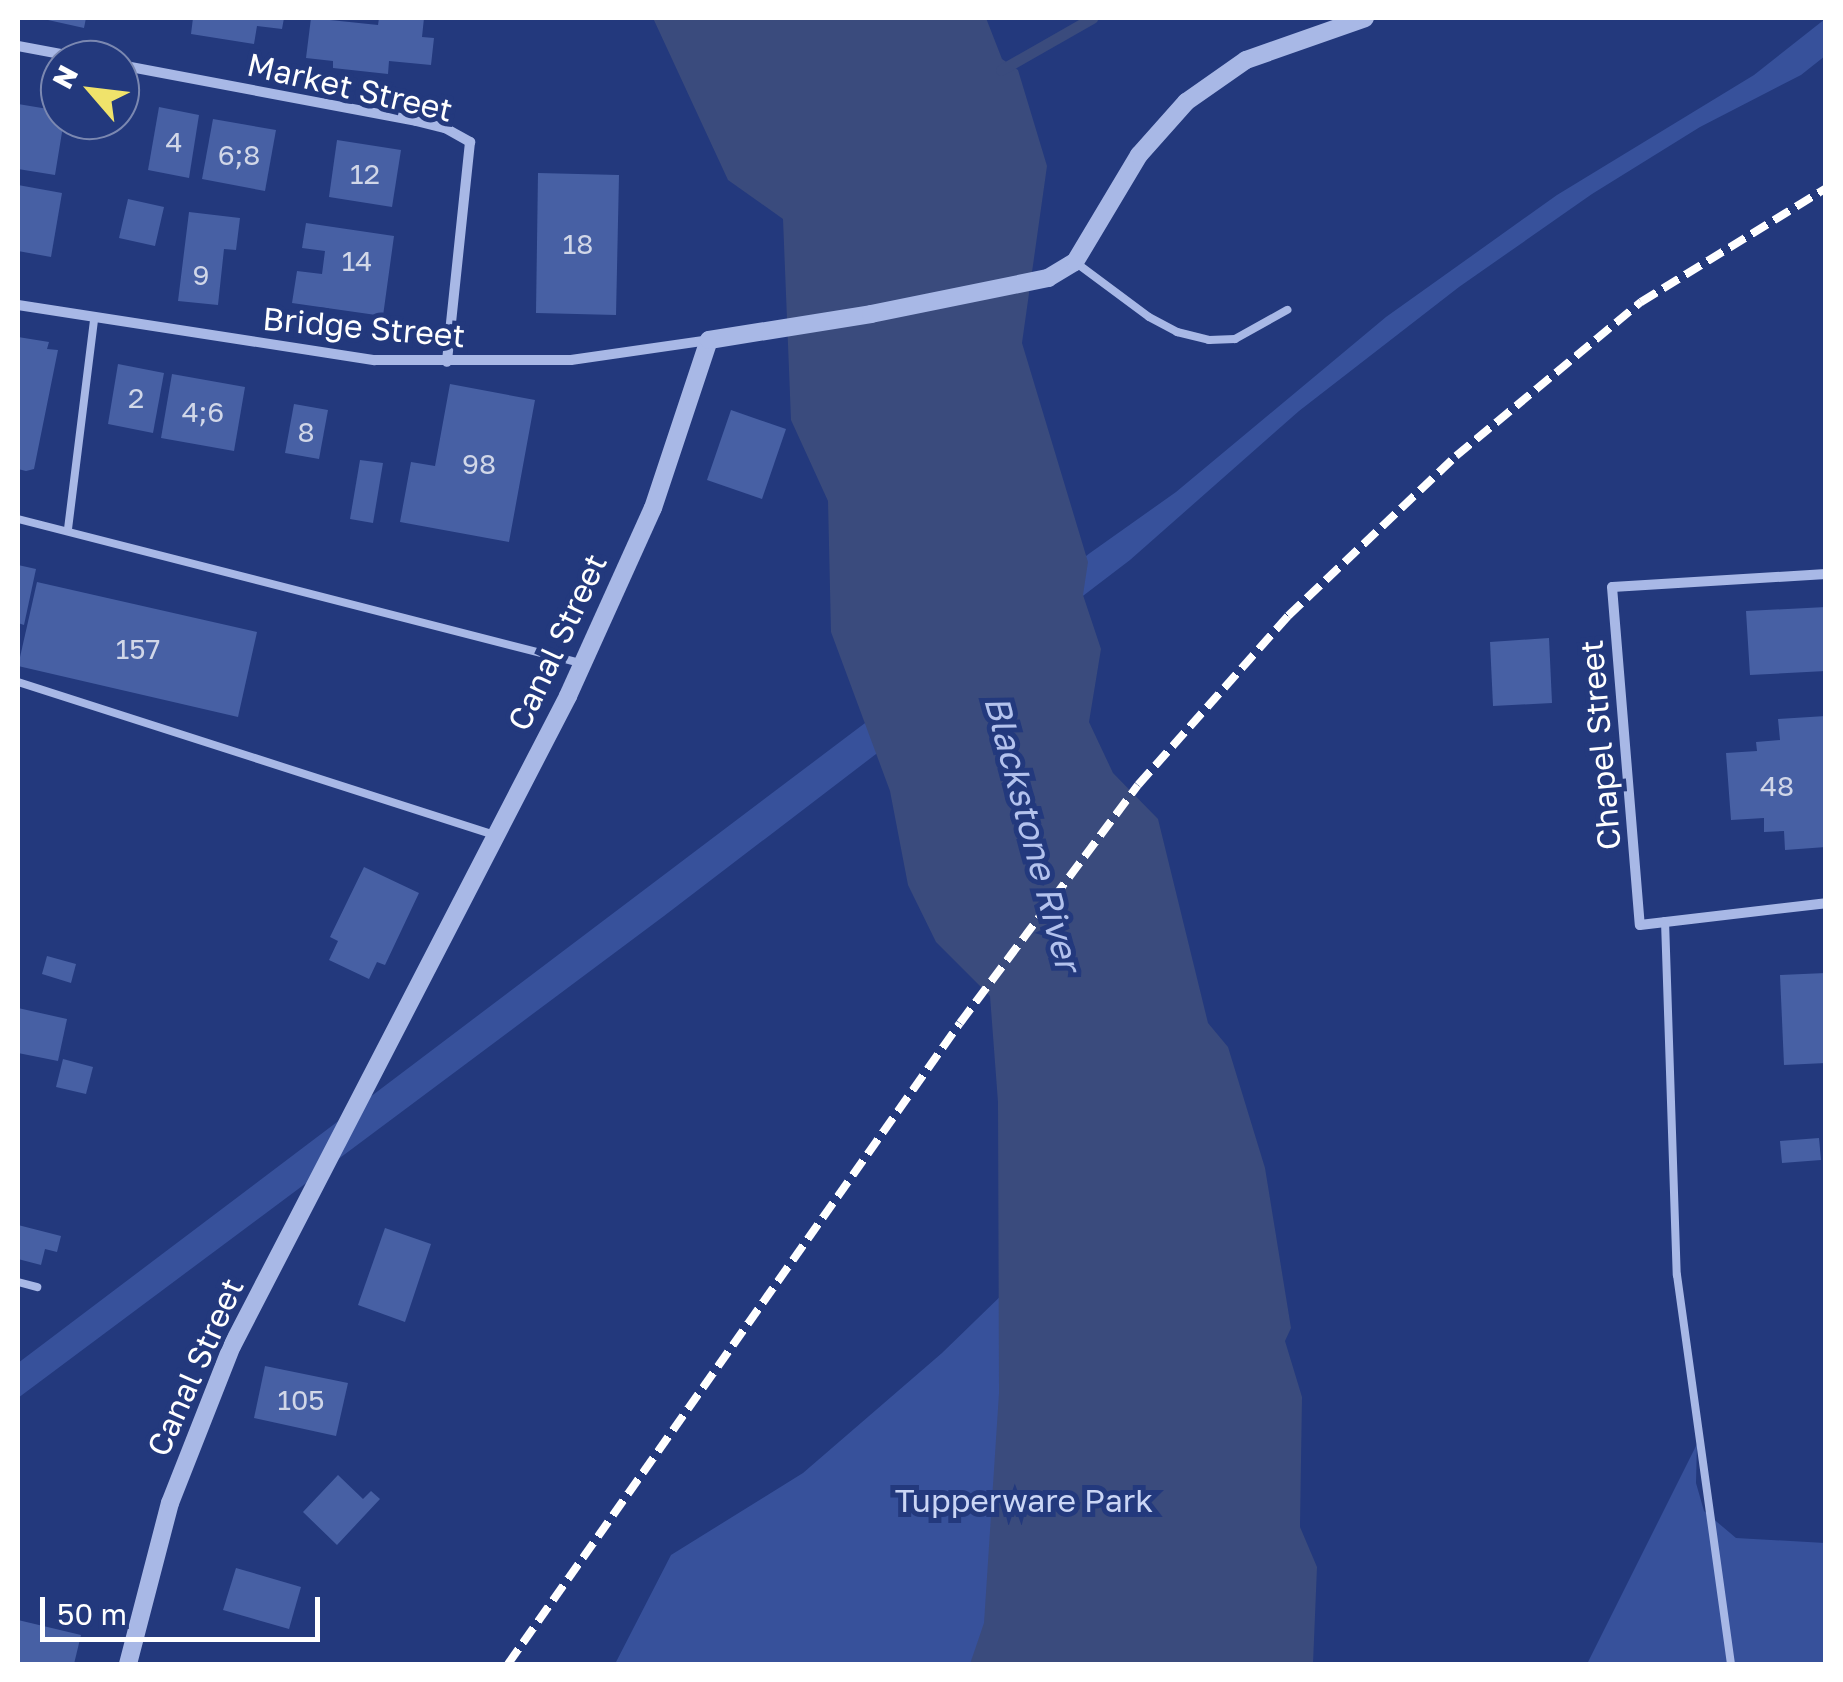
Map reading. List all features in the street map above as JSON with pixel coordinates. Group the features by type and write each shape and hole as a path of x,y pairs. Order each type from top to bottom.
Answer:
{"street":[{"path":"708,340 1048,278 1075,262 1140,155 1186,102 1246,60 1365,18"},
{"name":"Market Street","path":"140,69 445,128 470,142 446,362"},
{"name":"Bridge Street","path":"18,305 375,360 571,360 708,340"},
{"name":"Canal Street","path":"128,1664 170,1502 232,1346 496,836 580,663 653,508 708,340"},
{"name":"Chapel Street","path":"1665,922 1640,924 1612,588 1826,574"},
{"path":"1665,922 1826,903"}],"lane":[{"path":"1075,262 1149,318 1177,332 1209,340 1235,339 1287,310"},
{"path":"68,530 94,319"},
{"path":"18,520 580,663"},
{"path":"18,682 496,836"},
{"path":"1665,922 1677,1275 1731,1664"},
{"path":"18,1282 37,1287"}],"green space":[{"path":"1825,19 1825,56 1801,75 1700,127 1592,194 1459,287 1299,411 1130,560 664,916 18,1398 18,1363 1176,492 1386,317 1557,195 1754,75"},
{"name":"Tupperware Park","path":"1040,1258 1206,1664 615,1664 671,1555 803,1473 942,1353"},
{"path":"1697,1444 1696,1483 1704,1511 1736,1538 1825,1543 1825,1664 1587,1664"}],"water":[{"name":"Blackstone River","path":"653,18 986,18 1002,59 1018,70 1047,166 1022,343 1088,562 1083,595 1101,649 1089,722 1113,773 1158,819 1208,1023 1228,1047 1265,1168 1291,1328 1285,1341 1302,1397 1300,1527 1317,1567 1313,1664 970,1664 984,1623 999,1393 998,1102 990,996 936,942 908,885 890,791 831,632 828,501 791,420 783,219 728,180"}],"building":[{"path":"39,18 86,18 84,28"},
{"path":"193,18 284,18 282,29 257,26 254,44 191,34"},
{"path":"311,18 378,25 379,18 424,18 422,37 434,38 431,65 389,61 388,74 333,68 333,61 306,58"},
{"path":"18,104 40,108 40,140 61,140 55,175 18,169"},
{"path":"159,107 199,115 189,178 148,170"},
{"path":"213,119 276,130 265,191 202,179"},
{"path":"337,140 401,150 392,207 329,197"},
{"path":"538,173 619,175 616,315 536,313"},
{"path":"18,185 62,193 51,257 18,251"},
{"path":"128,199 164,207 155,246 119,238"},
{"path":"189,212 240,218 236,250 224,249 218,305 178,301"},
{"path":"306,223 394,236 383,316 292,303 297,271 322,274 325,251 302,248"},
{"path":"18,337 49,342 47,349 58,350 34,469 26,471 18,469"},
{"path":"118,364 164,373 153,433 108,424"},
{"path":"172,374 245,387 234,451 161,438"},
{"path":"450,384 535,400 509,542 400,522 411,462 435,466"},
{"path":"294,404 328,410 319,459 285,453"},
{"path":"731,410 786,429 762,499 707,480"},
{"path":"360,460 383,463 373,523 350,519"},
{"path":"18,565 36,569 24,625 18,623"},
{"path":"37,582 257,632 238,717 18,666"},
{"path":"1826,607 1826,671 1750,675 1746,611"},
{"path":"1549,638 1552,703 1493,706 1490,642"},
{"path":"1826,716 1826,847 1785,850 1784,831 1764,832 1764,818 1731,820 1726,753 1757,751 1756,742 1780,740 1778,719"},
{"path":"364,867 419,893 385,965 377,962 369,979 329,960 338,941 330,937"},
{"path":"47,956 76,964 71,983 42,974"},
{"path":"1826,973 1826,1063 1784,1065 1780,975"},
{"path":"18,1008 67,1019 58,1061 18,1053"},
{"path":"63,1059 93,1067 86,1094 56,1087"},
{"path":"1819,1138 1821,1160 1782,1163 1780,1141"},
{"path":"18,1225 61,1236 57,1252 45,1249 41,1265 18,1259"},
{"path":"385,1228 431,1244 405,1322 358,1305"},
{"path":"265,1366 348,1383 336,1436 254,1418"},
{"path":"338,1475 363,1499 371,1491 380,1499 337,1545 303,1512"},
{"path":"236,1568 301,1587 289,1629 223,1610"},
{"path":"18,1620 81,1635 74,1664 18,1664"}],"waterway":[{"path":"1001,70 1092,18"}],"railway":[{"path":"508,1664 960,1023 1138,785 1288,616 1456,456 1641,302 1826,188"}]}
